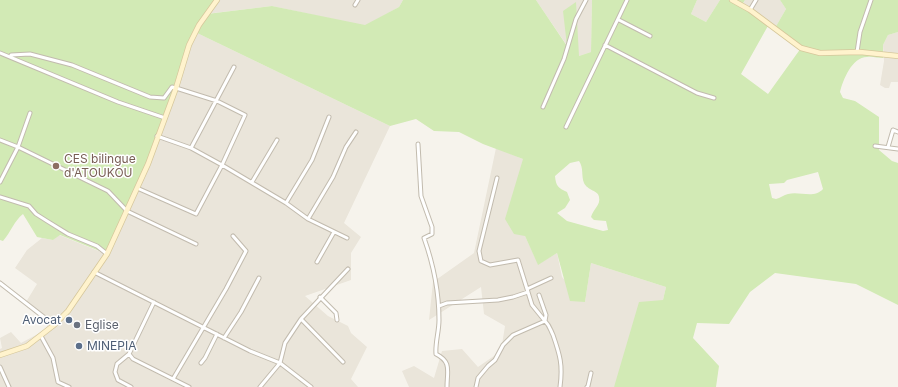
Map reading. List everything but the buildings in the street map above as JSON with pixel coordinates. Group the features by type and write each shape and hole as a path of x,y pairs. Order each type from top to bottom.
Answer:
{"street":[{"path":"0,355 27,346 54,325 68,311 107,254 138,188 176,88 189,45 195,32 217,0"},
{"path":"355,5 358,0"},
{"path":"543,107 564,59 576,19 586,0"},
{"path":"566,127 605,45 619,20 627,0"},
{"path":"732,0 750,10 801,48 820,53 857,52 898,56"},
{"path":"750,10 756,0"},
{"path":"857,52 860,32 871,0"},
{"path":"619,20 650,36"},
{"path":"605,45 696,93 714,98"},
{"path":"0,53 118,102 165,118"},
{"path":"12,55 30,54 72,65 150,96 164,98 172,87 176,88 217,101 245,115 222,165 196,214 138,188"},
{"path":"191,148 234,68"},
{"path":"0,182 18,147 30,113"},
{"path":"286,203 312,160 330,117"},
{"path":"888,146 892,130 898,132"},
{"path":"308,219 333,177 346,146 356,132"},
{"path":"157,136 191,148 252,182 286,203 308,219 347,238"},
{"path":"0,140 18,147 108,191 127,211 196,244"},
{"path":"252,182 277,140"},
{"path":"418,144 421,196 432,227 432,234 424,238 433,263 439,306 436,354 445,358 448,364 447,387"},
{"path":"875,146 888,146 898,149"},
{"path":"497,178 479,251 481,261 490,265 518,260 532,305 551,326 562,365 560,387"},
{"path":"0,196 29,206 41,218 68,234 97,246 107,254"},
{"path":"317,262 334,232"},
{"path":"173,379 204,328 246,251 233,236"},
{"path":"260,387 280,363 284,343 301,318 348,269"},
{"path":"94,272 250,351 280,363 312,387"},
{"path":"224,338 241,312 259,278"},
{"path":"439,306 447,303 506,298 527,290 551,278"},
{"path":"0,283 54,325"},
{"path":"539,295 546,315 545,321"},
{"path":"320,297 336,313 338,320"},
{"path":"131,387 118,380 115,372 117,364 129,354 154,302"},
{"path":"301,318 342,362"},
{"path":"476,387 478,378 495,360 503,345 513,335 545,321"},
{"path":"201,363 206,358 217,334"},
{"path":"41,336 53,358 58,382 69,387"},
{"path":"129,354 133,359 189,387"},
{"path":"0,367 9,387"},
{"path":"586,387 588,386 591,373"}],"shaded area":[{"path":"218,0 403,0 399,7 365,26 272,6 206,14"},
{"path":"536,0 592,0 591,52 579,56 568,47"},
{"path":"697,0 720,0 706,22 691,14"},
{"path":"745,0 780,0 786,9 775,28 742,6"},
{"path":"195,32 390,126 344,223 361,237 351,253 351,280 305,296 328,316 348,326 351,333 367,347 351,379 358,387 0,387 0,349 2,348 0,338 11,332 21,343 49,328 26,302 37,284 15,268 27,250 42,238 53,240 59,235 106,254"},
{"path":"898,32 898,82 891,82 889,88 885,88 880,85 884,61 883,45 888,35"},
{"path":"496,148 523,159 525,236 538,264 557,253 562,277 585,302 591,263 666,287 663,300 614,387 409,387 402,371 414,366 434,378 442,351 462,349 478,367 501,351 505,326 484,314 481,287 429,320 433,282 474,253"}],"green space":[{"path":"0,0 218,0 207,14 272,6 365,25 399,7 403,0 536,0 567,46 563,11 576,2 579,56 591,52 592,0 697,0 691,14 706,22 720,0 745,0 742,5 769,24 741,74 768,94 801,48 775,28 786,9 780,0 898,0 898,32 888,35 883,45 883,58 869,57 862,58 857,61 849,70 843,81 840,92 843,98 855,101 879,117 879,150 892,161 898,163 898,305 856,284 775,273 750,292 729,324 697,323 693,338 719,366 716,387 614,387 639,302 663,300 666,287 591,263 585,302 570,301 557,253 538,265 525,236 514,234 505,219 523,159 483,144 459,132 434,131 416,119 390,126 195,32 148,164 107,254 60,235 53,240 37,237 23,214 17,220 3,241 0,240","holes":["579,161 584,183 597,193 599,197 598,205 591,217 594,220 606,221 608,230 603,231 567,221 557,213 565,208 570,200 567,192 558,186 555,176 570,163","818,172 823,189 819,192 815,194 793,193 786,194 776,199 772,198 769,184 784,183 787,180"]}],"place":[{"name":"CES bilingue d'ATOUKOU","path":"56,166"},
{"name":"Avocat","path":"69,320"},
{"name":"Eglise","path":"77,325"},
{"name":"MINEPIA","path":"79,346"}]}
